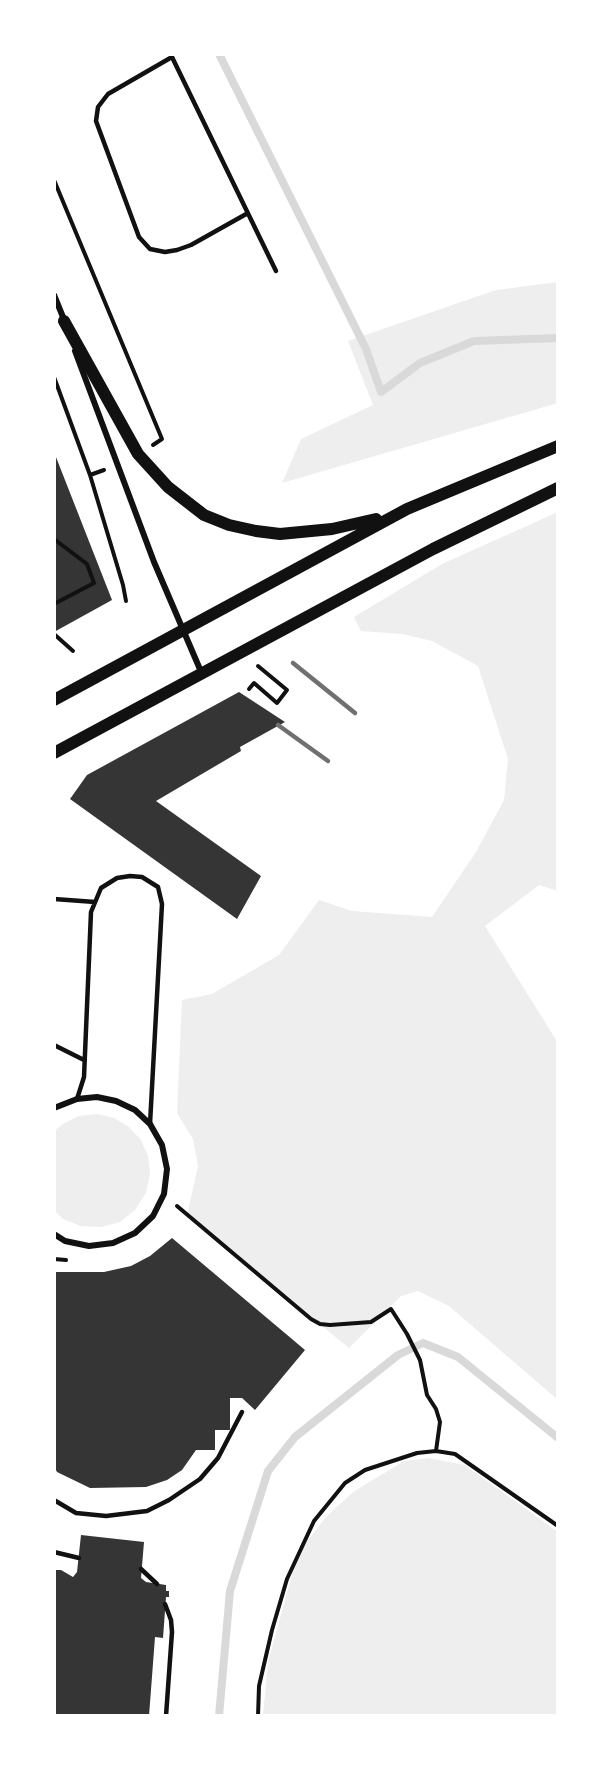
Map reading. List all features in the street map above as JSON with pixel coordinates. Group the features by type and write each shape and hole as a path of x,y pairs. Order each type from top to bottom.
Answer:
{"main road":[{"path":"64,321 138,454 168,487 186,502 204,515 229,525 272,533 304,533 364,523 407,509 558,446"},
{"path":"54,753 433,549 558,488"},
{"path":"54,700 407,509"}],"street":[{"path":"54,295 154,562 202,675"},
{"path":"54,1108 76,1099 97,1097 117,1101 135,1110 150,1124 162,1145 167,1169 164,1194 153,1216 135,1233 114,1243 89,1246 65,1241 54,1242"},
{"path":"54,1234 65,1241"}],"lane":[{"path":"248,213 177,250 165,252 150,249 139,237 96,121 98,107 108,94 171,55 248,213 276,271"},
{"path":"76,1099 84,1077 91,912 101,888 117,878 142,877 158,887 161,895 150,1124"},
{"path":"54,899 94,902"},
{"path":"54,1045 84,1060"},
{"path":"54,1500 76,1513 106,1516 147,1511 169,1500 200,1479 218,1458 242,1412"},
{"path":"54,1552 79,1558"},
{"path":"141,1569 157,1584"},
{"path":"165,1604 171,1620 172,1632 166,1716"}],"path":[{"path":"54,180 162,439"},
{"path":"54,377 90,475 126,601"},
{"path":"54,539 87,564 94,583 54,604"},
{"path":"54,634 73,651"},
{"path":"249,689 254,683 277,703 287,690 258,666"},
{"path":"177,1205 311,1319 320,1324 371,1322 391,1309 416,1351 427,1395 436,1409 440,1422 436,1451"},
{"path":"258,1716 259,1686 287,1579 314,1521 345,1483 365,1470 417,1453 436,1451 455,1454 558,1526"}],"shaded area":[{"path":"558,282 558,403 282,483 301,439 373,405 348,341 496,290"},
{"path":"558,512 558,891 539,885 485,926 558,1043 558,1400 449,1306 418,1291 401,1296 349,1348 187,1216 198,1166 193,1139 177,1113 182,1000 212,994 279,955 319,900 352,911 432,917 476,852 504,800 508,759 478,666 432,641 402,634 361,631 354,617 442,564"},
{"path":"97,1114 114,1118 129,1127 141,1140 148,1156 150,1174 146,1193 135,1210 120,1222 101,1227 81,1226 63,1219 54,1210 54,1131 79,1116"},
{"path":"429,1458 465,1465 558,1532 558,1716 263,1716 268,1662 298,1553 326,1517 353,1492 404,1461"}],"building":[{"path":"54,452 112,600 54,632"},
{"path":"239,692 285,722 240,747 241,751 156,801 261,876 237,919 70,799 87,775"},
{"path":"172,1238 305,1350 255,1410 242,1398 230,1398 230,1430 215,1430 215,1450 196,1450 182,1470 167,1480 146,1487 90,1488 57,1472 54,1466 54,1272 104,1272 131,1266 150,1256"},
{"path":"81,1535 144,1542 141,1578 146,1582 166,1585 166,1591 169,1591 169,1597 166,1597 163,1638 155,1637 149,1716 54,1716 54,1570 61,1570 73,1577 77,1572"}],"waterway":[{"path":"219,54 366,349 381,392 420,363 474,341 558,338"},
{"path":"219,1716 230,1591 268,1471 295,1437 398,1355 423,1343 458,1357 558,1438"}],"railway":[{"path":"293,663 355,713"},
{"path":"278,725 328,761"}]}
